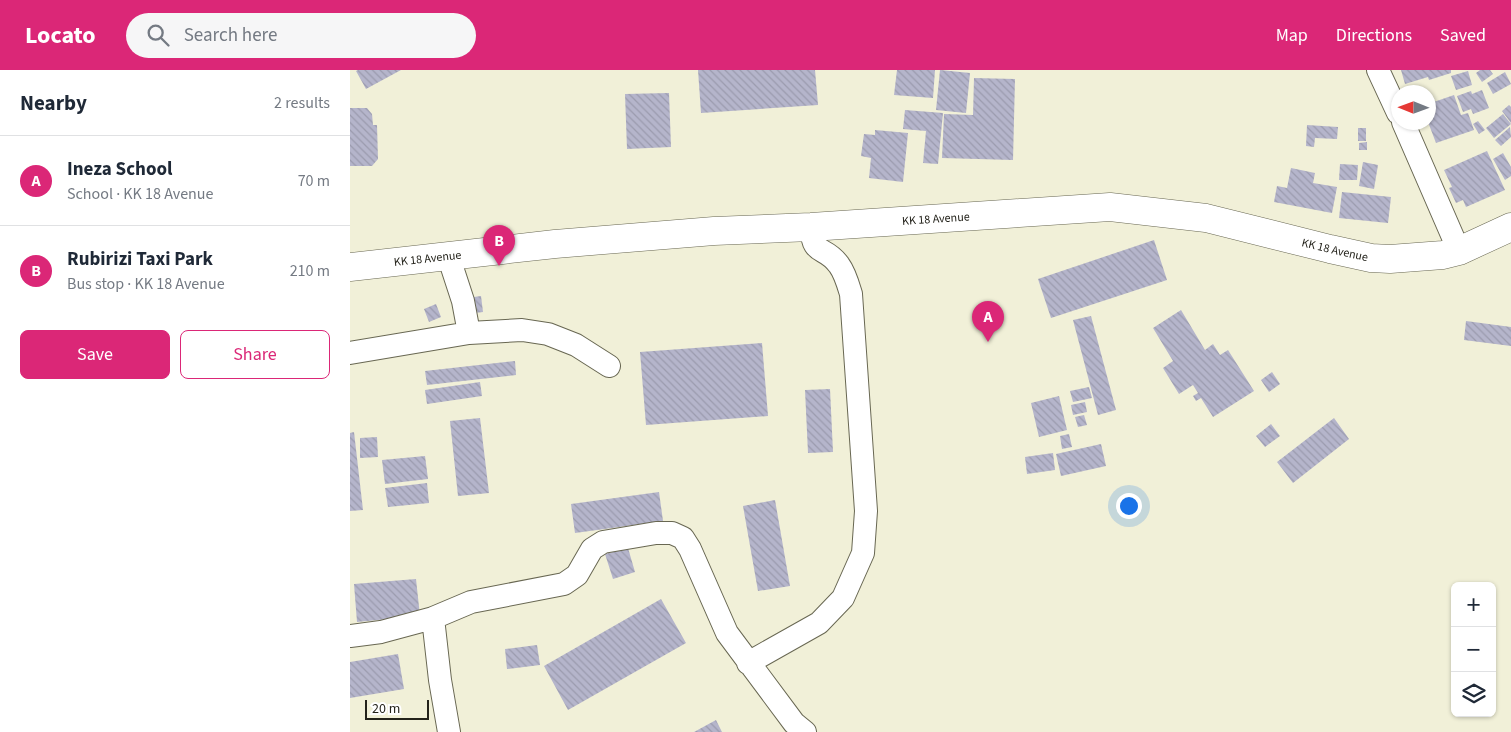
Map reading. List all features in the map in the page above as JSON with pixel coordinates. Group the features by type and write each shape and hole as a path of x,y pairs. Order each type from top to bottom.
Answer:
{"main road":[{"name":"KK 18 Avenue","path":"350,267 448,255 714,231 811,227 1110,207 1206,218 1330,249 1371,258 1390,259 1420,258 1459,251 1511,227"}],"street":[{"path":"1378,70 1391,99"},
{"path":"1406,130 1459,251"},
{"path":"748,663 819,623 843,598 863,553 866,511 851,294 839,264 827,252 813,244 811,227"},
{"path":"448,255 463,301 470,333"},
{"path":"350,353 470,333 522,330 548,334 576,345 609,366"},
{"path":"350,636 381,632 433,618 471,602 564,584 577,575 592,549 603,542 656,533 672,533 683,538 690,549 727,632 748,663 794,722 805,732"},
{"path":"433,618 440,680 450,732"}],"building":[{"path":"401,70 366,89 356,71"},
{"path":"698,70 815,70 818,105 701,113"},
{"path":"897,70 935,70 933,98 894,95"},
{"path":"940,70 970,73 966,113 936,110"},
{"path":"1401,70 1451,70 1451,73 1429,80 1428,77 1405,84"},
{"path":"1480,70 1490,70 1493,74 1482,82 1476,73"},
{"path":"1468,71 1472,85 1456,90 1451,76"},
{"path":"1505,72 1511,84 1493,94 1487,83"},
{"path":"974,78 1015,79 1013,160 942,158 944,114 973,115"},
{"path":"1482,90 1489,108 1473,114 1471,109 1463,112 1457,96 1471,91 1472,94"},
{"path":"669,93 671,147 627,149 625,94"},
{"path":"1454,95 1461,115 1468,113 1474,130 1436,143 1431,130 1436,130 1436,101"},
{"path":"1509,105 1511,107 1511,123 1502,111"},
{"path":"350,108 367,108 372,114 373,125 377,125 378,159 372,166 350,166"},
{"path":"905,110 943,113 938,164 923,163 926,131 903,129"},
{"path":"1503,114 1511,124 1494,138 1486,128"},
{"path":"1478,121 1485,130 1479,134 1473,124"},
{"path":"1307,125 1338,127 1337,139 1315,138 1314,147 1306,146"},
{"path":"1510,127 1511,137 1501,146 1495,140"},
{"path":"1358,128 1366,128 1366,141 1358,141"},
{"path":"875,130 908,133 903,182 869,178 871,158 861,156 864,134 875,135"},
{"path":"1367,142 1367,150 1359,150 1359,143"},
{"path":"1487,151 1505,190 1466,207 1463,200 1456,203 1449,188 1452,187 1444,170"},
{"path":"1503,153 1511,167 1511,176 1505,180 1493,159"},
{"path":"1363,162 1378,165 1374,189 1359,186"},
{"path":"1340,164 1358,165 1357,180 1339,180"},
{"path":"1291,168 1315,173 1313,183 1337,187 1332,213 1274,202 1277,186 1287,188"},
{"path":"1342,192 1391,197 1388,223 1339,218"},
{"path":"1154,240 1167,280 1051,318 1038,279"},
{"path":"481,296 483,312 475,313 474,297"},
{"path":"436,304 441,317 429,322 424,309"},
{"path":"1181,310 1205,350 1213,344 1220,355 1228,350 1254,391 1213,417 1201,398 1196,401 1193,396 1198,393 1193,385 1179,394 1163,368 1173,361 1153,328"},
{"path":"1091,316 1116,410 1098,415 1073,320"},
{"path":"1466,321 1511,327 1511,346 1464,340"},
{"path":"762,343 768,416 646,425 640,352"},
{"path":"515,361 516,375 427,385 425,371"},
{"path":"1272,372 1280,384 1269,392 1261,380"},
{"path":"480,382 482,396 427,404 425,390"},
{"path":"1089,387 1092,398 1073,402 1070,391"},
{"path":"830,389 833,452 808,453 805,390"},
{"path":"1059,396 1067,430 1039,437 1031,403"},
{"path":"1085,402 1087,412 1073,415 1071,405"},
{"path":"1084,415 1087,425 1078,427 1075,417"},
{"path":"480,418 489,493 458,496 450,421"},
{"path":"1334,418 1349,439 1293,483 1277,462"},
{"path":"1271,424 1280,436 1265,447 1256,436"},
{"path":"354,432 363,510 350,511 350,433"},
{"path":"1069,434 1072,447 1062,449 1060,436"},
{"path":"377,437 378,457 360,458 360,438"},
{"path":"1101,444 1106,466 1061,476 1056,454"},
{"path":"1053,453 1055,470 1027,474 1025,457"},
{"path":"425,456 428,479 385,484 382,460"},
{"path":"427,483 429,503 388,507 385,488"},
{"path":"659,492 663,521 575,533 571,504"},
{"path":"775,500 790,586 758,591 743,506"},
{"path":"628,548 635,572 613,579 605,554"},
{"path":"416,579 420,616 357,622 354,584"},
{"path":"661,599 686,643 568,710 544,666"},
{"path":"537,645 540,665 507,669 505,649"},
{"path":"398,654 404,689 350,698 350,662"},
{"path":"716,720 722,732 694,732"}],"place":[{"name":"Rubirizi Taxi Park","path":"499,266"},
{"name":"Ineza School","path":"988,342"}]}
